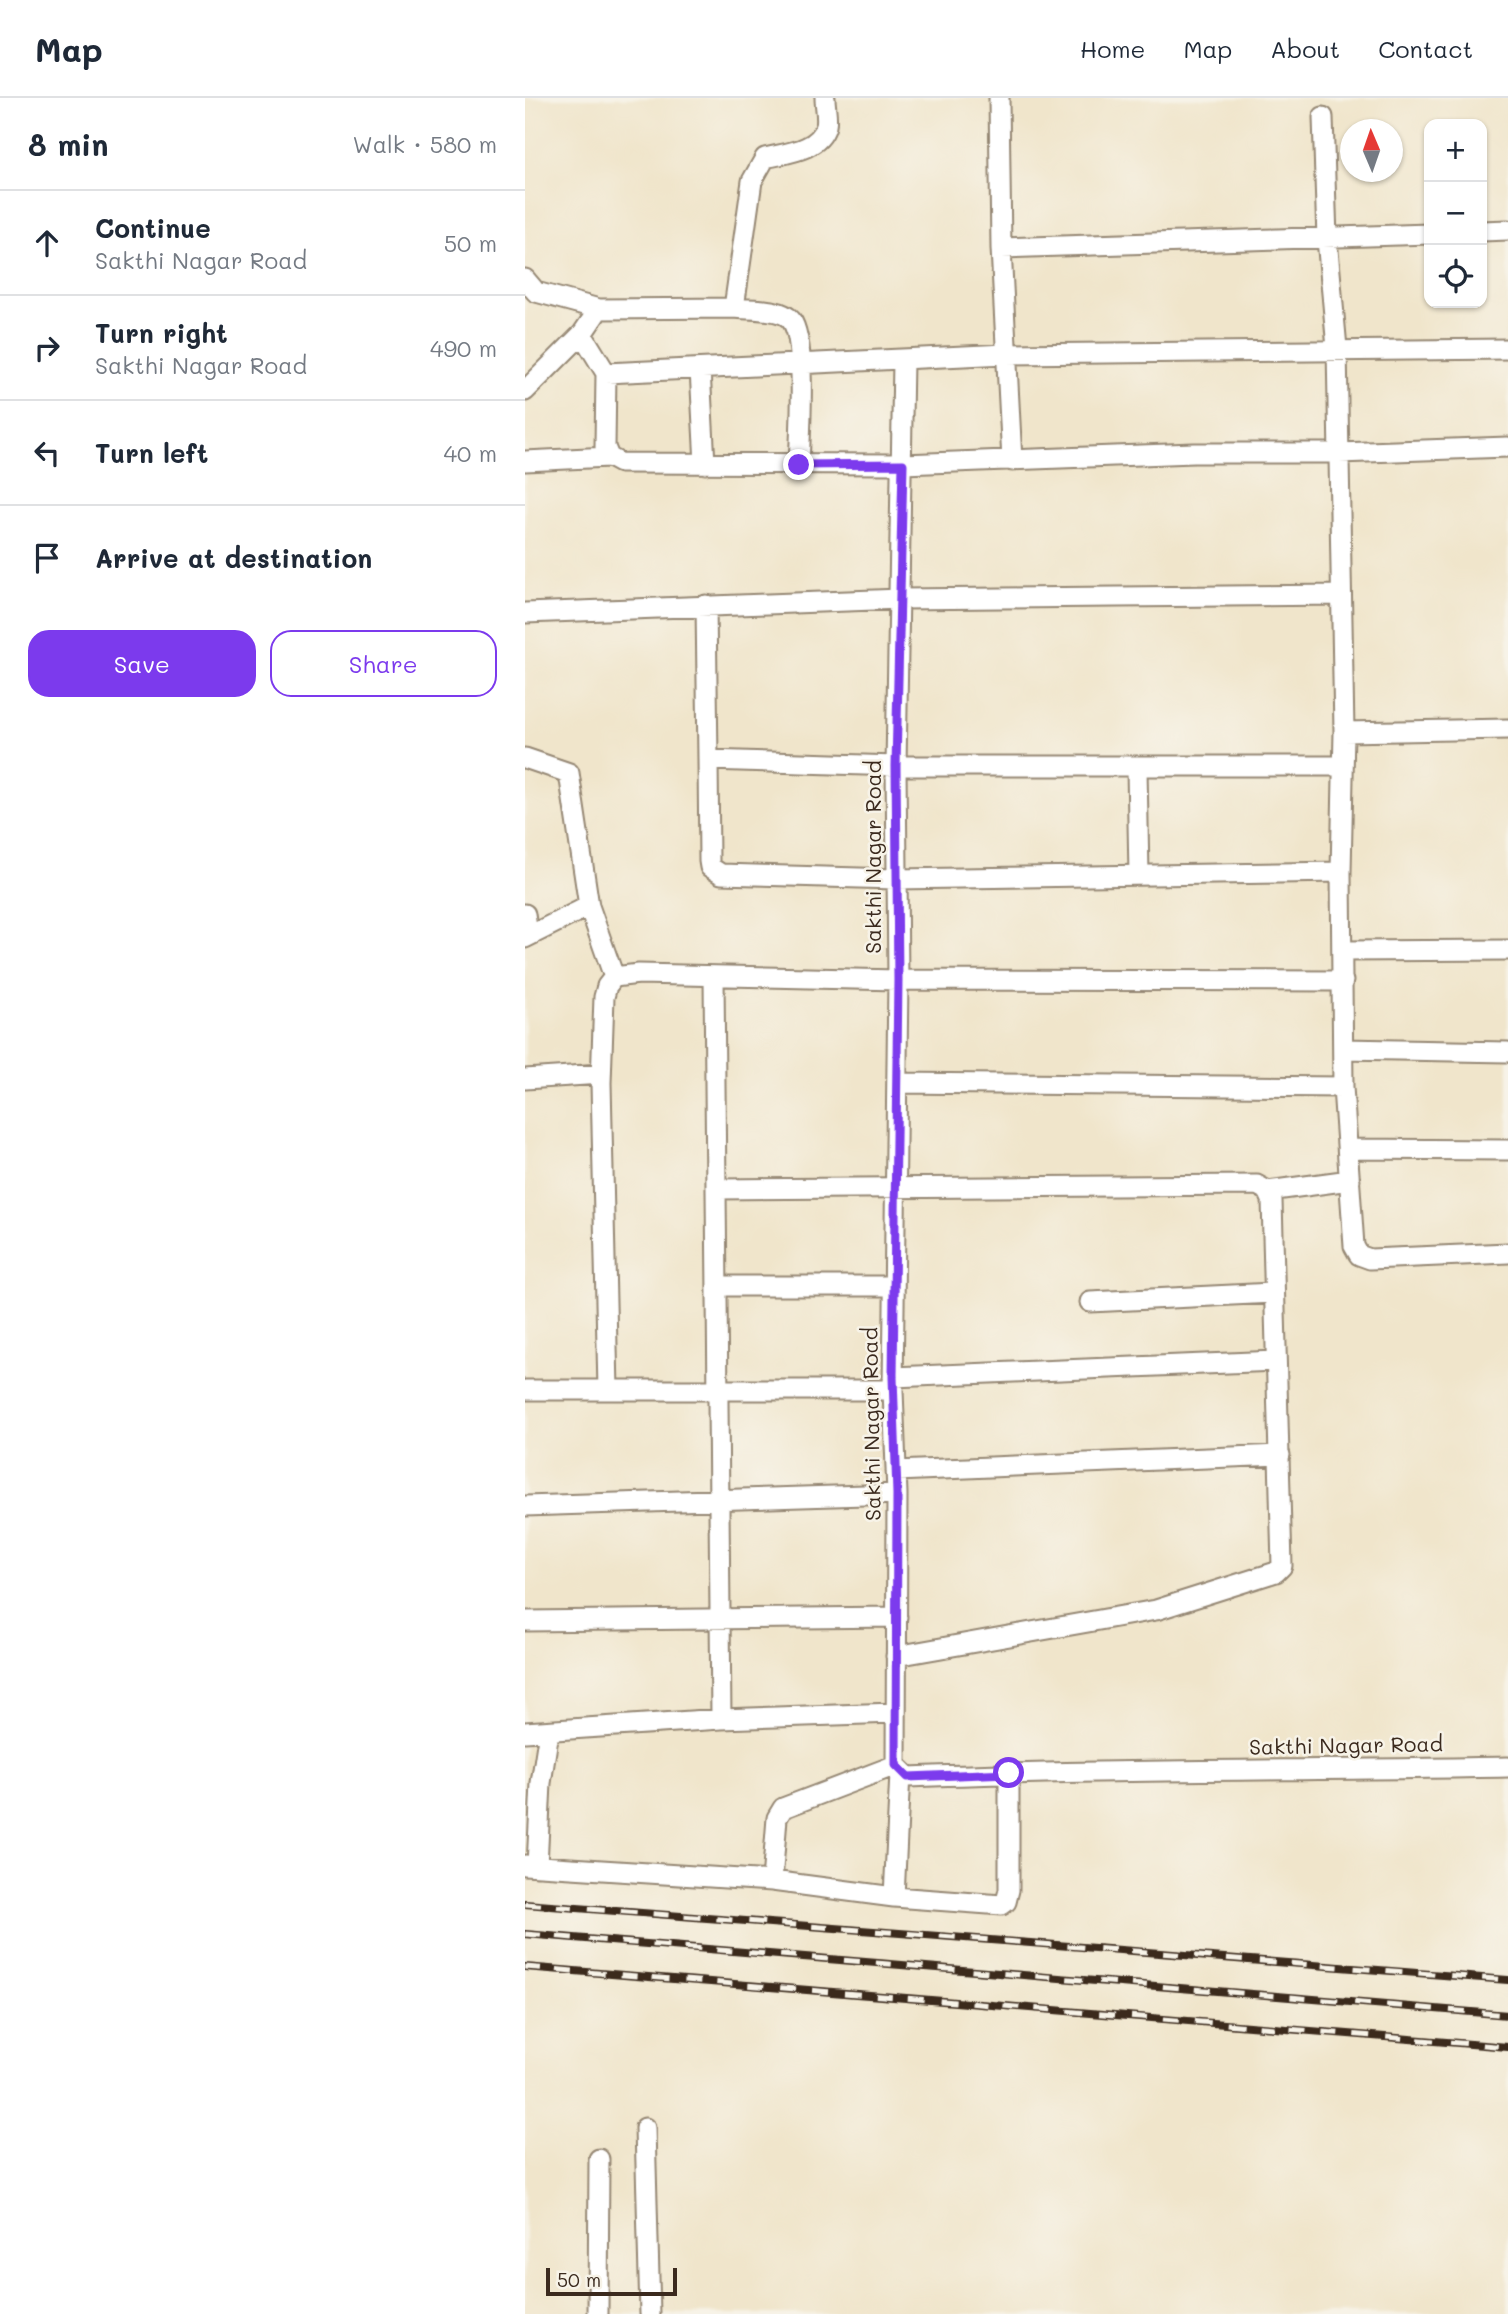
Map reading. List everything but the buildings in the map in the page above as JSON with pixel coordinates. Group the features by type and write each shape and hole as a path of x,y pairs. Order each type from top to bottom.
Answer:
{"street":[{"path":"734,308 752,181 765,158 817,142 826,126 825,98"},
{"path":"999,98 1001,248 1012,461"},
{"path":"1323,117 1327,239 1337,348 1345,732 1341,872 1344,951 1343,1087 1354,1246 1359,1255 1370,1259 1508,1252"},
{"path":"1487,231 1508,230"},
{"path":"1001,248 1424,234"},
{"path":"525,279 535,292 599,309 734,308 778,313 791,318 798,333 801,365 799,465"},
{"path":"525,391 582,334 599,309"},
{"path":"582,334 606,373 605,447 609,457"},
{"path":"606,373 903,361 1006,354 1337,348 1508,349"},
{"name":"Sakthi Nagar Road","path":"903,361 901,599 896,766 898,980 893,1286 897,1494 895,1713 898,1769 908,1777 1009,1773 1508,1767"},
{"path":"700,369 705,464"},
{"path":"525,461 609,457 620,463 903,464 1194,453 1339,453 1508,447"},
{"path":"525,613 901,599 1341,595"},
{"path":"706,605 709,861 714,871 733,875 895,879 1341,872"},
{"path":"1345,732 1508,729"},
{"path":"525,758 569,773 589,906 614,978"},
{"path":"708,760 1137,769 1342,766"},
{"path":"1137,769 1139,875"},
{"path":"525,914 526,937 589,906"},
{"path":"1344,951 1508,950"},
{"path":"608,1390 601,1074 604,997 607,986 614,978 639,974 714,978 898,980 1343,981"},
{"path":"714,978 717,1392 721,1498 718,1617 720,1719"},
{"path":"1343,1049 1508,1052"},
{"path":"525,1079 601,1074"},
{"path":"897,1083 1343,1087"},
{"path":"1347,1149 1508,1150"},
{"path":"717,1189 1257,1185 1268,1191 1350,1180"},
{"path":"896,1656 1156,1610 1276,1572 1284,1558 1273,1293 1272,1200 1268,1191"},
{"path":"717,1286 893,1286"},
{"path":"1090,1302 1273,1293"},
{"path":"525,1390 717,1392 1276,1361"},
{"path":"896,1471 1280,1455"},
{"path":"525,1506 897,1494"},
{"path":"525,1621 897,1617"},
{"path":"525,1732 720,1719 895,1713"},
{"path":"549,1731 531,1865 772,1881 894,1897 990,1905 1006,1902 1009,1773"},
{"path":"772,1881 777,1818 783,1808 898,1769 894,1897"},
{"path":"645,2128 650,2314"},
{"path":"598,2314 599,2159"}],"railway":[{"path":"525,1904 1508,1980"},
{"path":"525,1934 1508,2015"},
{"path":"525,1967 1508,2047"}],"route":[{"path":"799,465 903,464 895,879 898,980 893,1390 897,1494 896,1765 900,1773 908,1777 1009,1773"}]}
